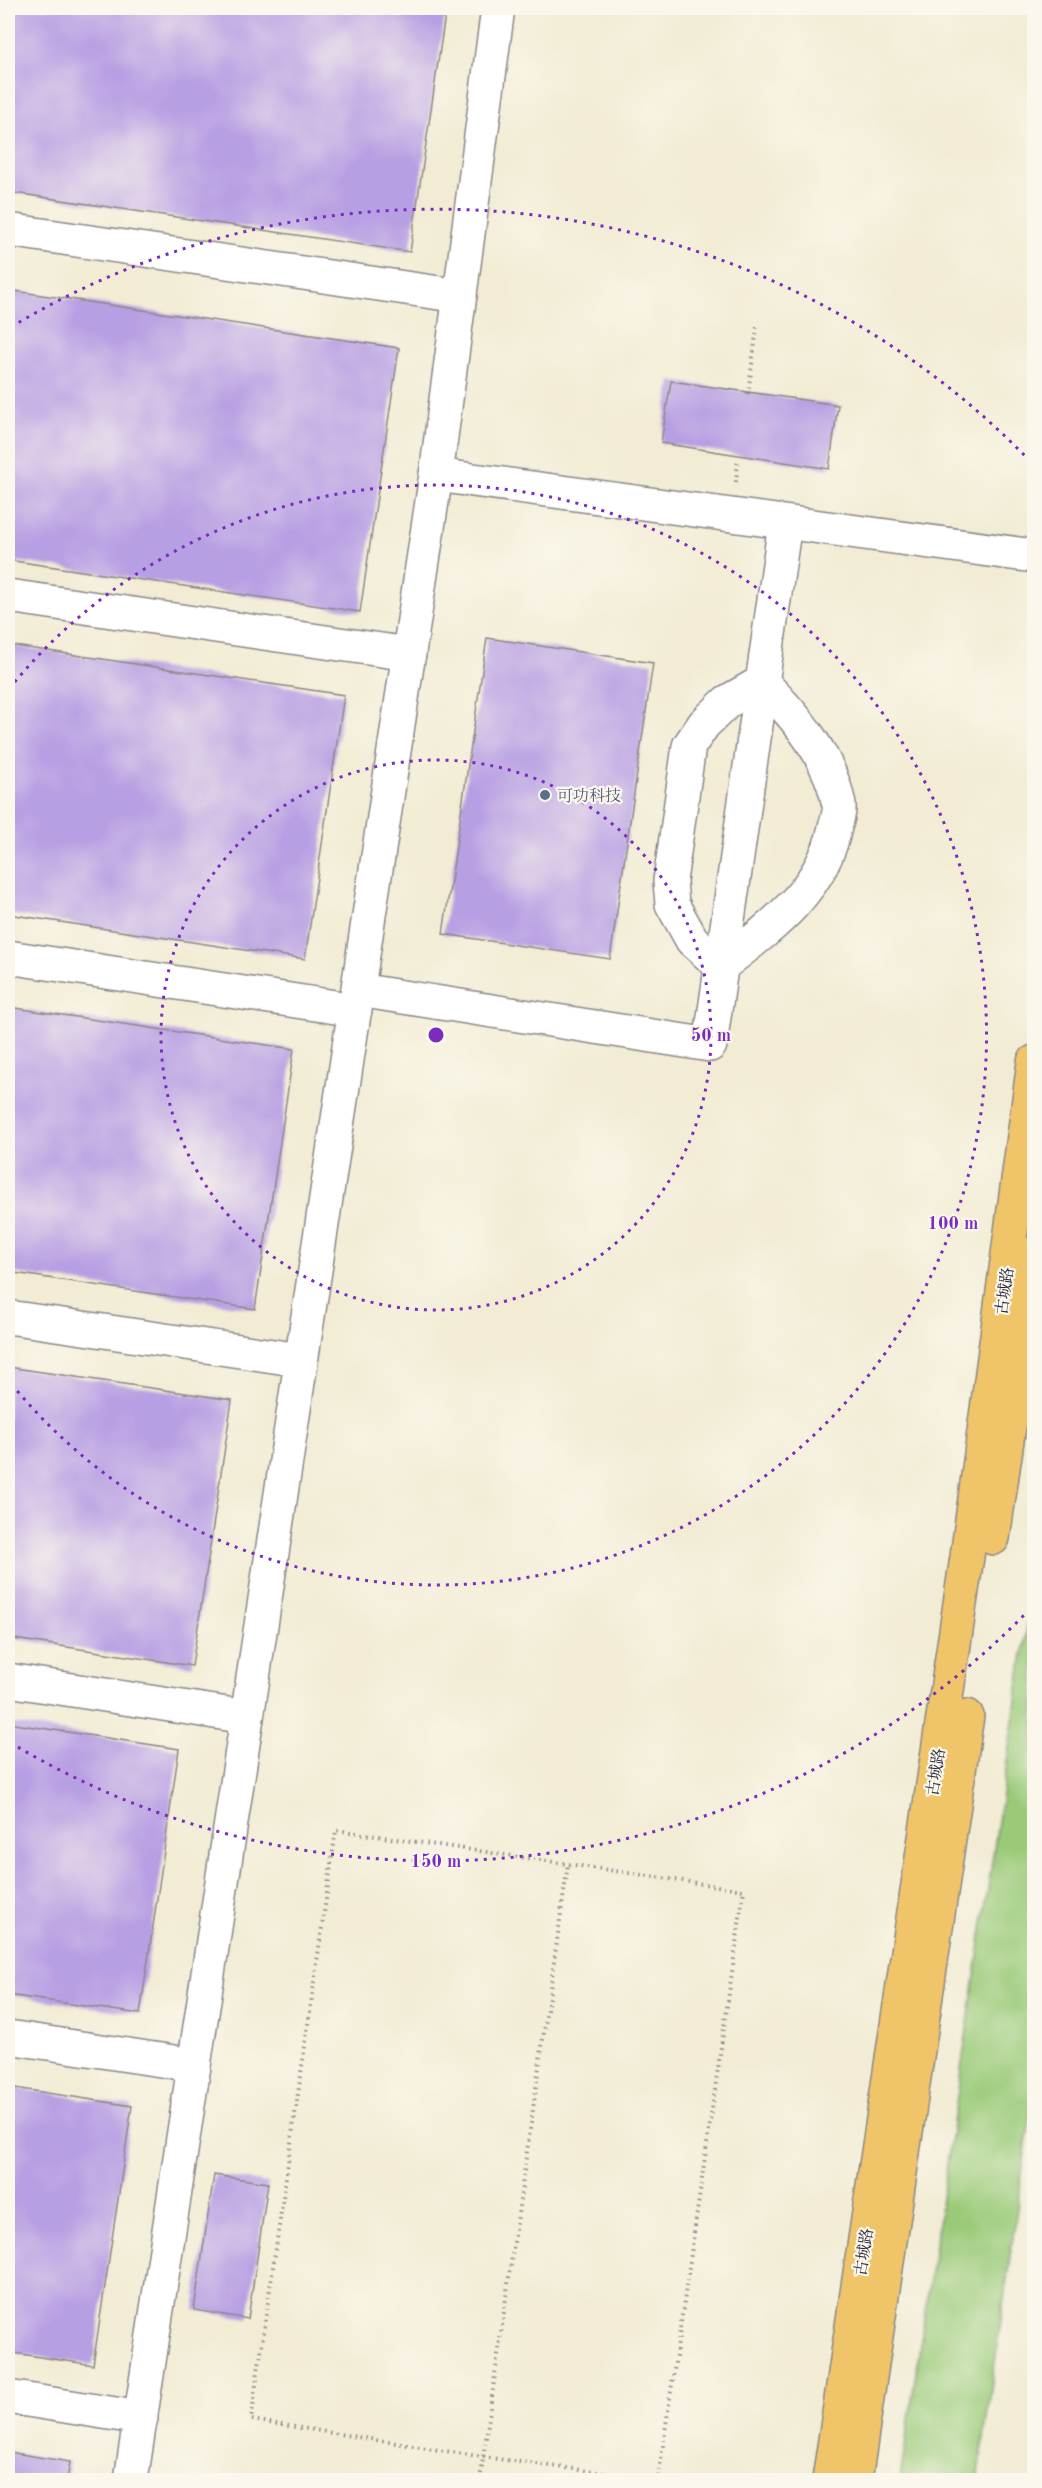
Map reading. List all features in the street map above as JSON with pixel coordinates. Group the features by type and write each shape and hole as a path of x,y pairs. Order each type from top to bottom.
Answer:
{"main road":[{"name":"古城路","path":"829,2481 967,1557 1035,1062"},
{"name":"古城路","path":"855,2481 1035,1253"}],"lane":[{"path":"131,2481 436,475 498,8"},
{"path":"8,230 460,296"},
{"path":"436,475 1035,556"},
{"path":"8,957 710,1045 785,523"},
{"path":"8,596 409,654"},
{"path":"721,966 692,940 672,904 670,881 688,746 704,723 727,702 762,682"},
{"path":"721,966 778,922 814,879 832,844 839,807 824,760 794,716 762,682"},
{"path":"8,1317 301,1360"},
{"path":"8,1680 247,1718"},
{"path":"8,2037 194,2065"},
{"path":"8,2397 141,2418"}],"path":[{"path":"748,394 757,327"},
{"path":"336,1830 744,1890 657,2481 483,2457 251,2420 336,1830"},
{"path":"480,2481 568,1864"}],"green space":[{"path":"1034,1580 1034,2090 978,2480 900,2480"}],"building":[{"path":"8,8 446,8 410,252 8,192"},
{"path":"8,290 399,348 360,612 8,560"},
{"path":"671,381 838,405 829,469 661,443"},
{"path":"487,638 653,663 610,959 443,934"},
{"path":"8,645 344,695 305,959 8,914"},
{"path":"8,1007 294,1049 255,1309 8,1272"},
{"path":"8,1367 232,1400 192,1666 8,1638"},
{"path":"8,1723 179,1749 140,2014 8,1995"},
{"path":"8,2087 132,2106 93,2365 8,2352"},
{"path":"214,2175 268,2183 248,2319 194,2310"},
{"path":"8,2452 70,2462 67,2480 8,2480"}],"place":[{"name":"可功科技","path":"545,795"}]}
